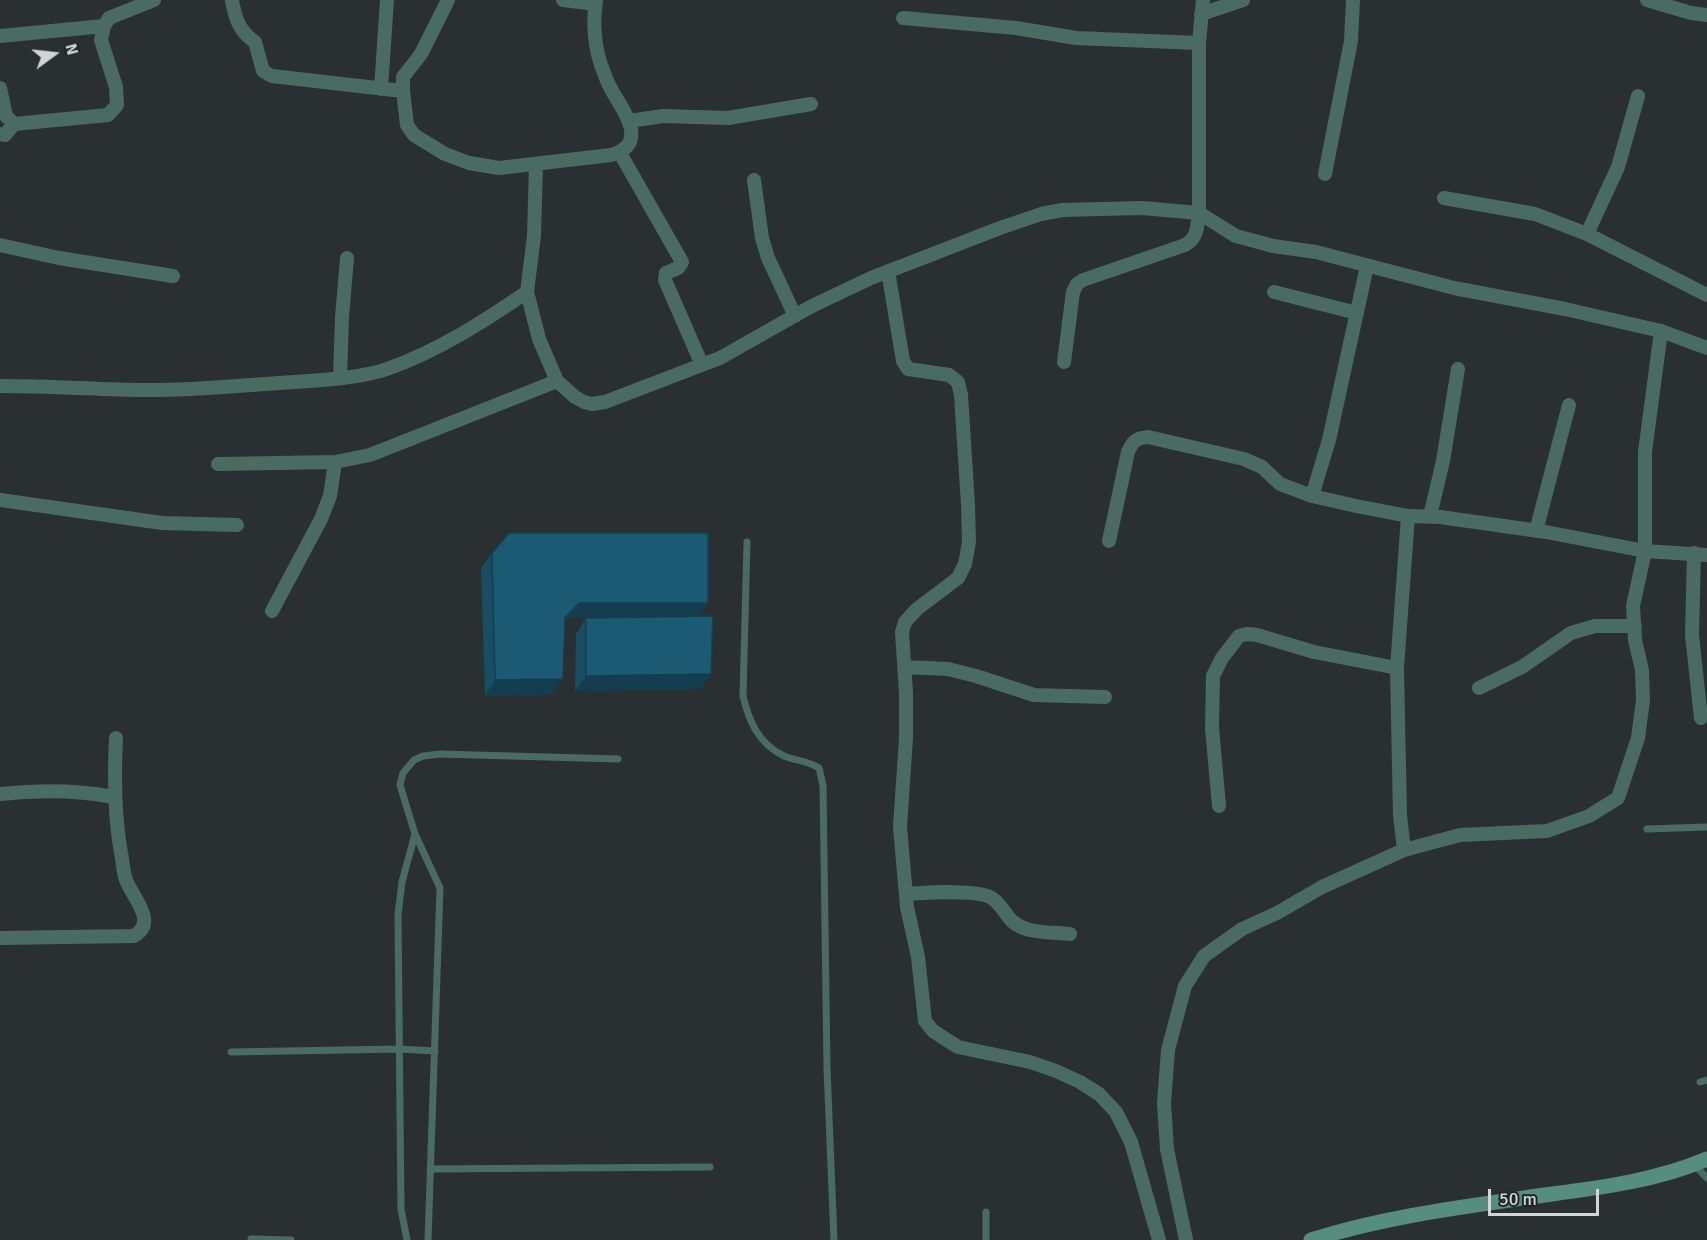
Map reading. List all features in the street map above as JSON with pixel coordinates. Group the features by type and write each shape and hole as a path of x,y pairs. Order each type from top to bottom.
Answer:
{"main road":[{"path":"1311,1240 1409,1215 1622,1184 1700,1162"}],"street":[{"path":"0,134 5,135 14,124 108,115 117,105 116,87 101,40 104,26 109,18 136,3 154,0"},
{"path":"232,0 238,26 255,42 263,71 272,76 403,92"},
{"path":"381,89 387,0"},
{"path":"448,0 421,54 404,77 403,92 407,125 414,135 445,154 468,163 499,168 620,153 631,138 629,121 610,87 596,46 596,2 563,0"},
{"path":"1064,362 1073,292 1077,284 1193,241 1199,213 1199,43 1202,7 1243,0"},
{"path":"1325,174 1351,41 1353,0"},
{"path":"1647,0 1691,13 1707,15"},
{"path":"903,18 1016,28 1076,38 1199,43"},
{"path":"0,36 104,26"},
{"path":"0,88 6,116 14,124"},
{"path":"1587,234 1618,167 1638,96"},
{"path":"629,121 663,116 728,118 811,104"},
{"path":"620,153 682,262 678,268 666,273 664,280 702,365"},
{"path":"536,165 534,236 527,292 539,339 557,381 575,396 592,404 605,402 720,358 822,301 888,271 1041,214 1093,208 1142,208 1199,213 1236,236 1273,246 1316,252 1455,288 1565,309 1661,331 1707,348"},
{"path":"754,180 765,248 795,316"},
{"path":"1444,198 1535,214 1587,234 1707,295"},
{"path":"0,245 59,258 173,276"},
{"path":"340,378 347,258"},
{"path":"1312,496 1329,440 1367,266"},
{"path":"888,271 903,361 908,369 949,375 960,387 968,505 969,543 965,564 958,578 917,609 904,622 902,632 906,738 900,827 906,894 918,957 925,1021 933,1031 958,1047 1030,1062 1080,1082 1099,1094 1116,1112 1131,1142 1159,1240"},
{"path":"0,386 143,390 273,384 340,378 385,370 460,335 527,292"},
{"path":"1274,292 1357,313"},
{"path":"1186,1240 1167,1149 1164,1103 1168,1050 1185,987 1204,956 1242,929 1277,914 1322,887 1404,850 1460,835 1547,831 1589,816 1618,798 1638,738 1643,700 1642,670 1635,640 1633,606 1645,551 1645,453 1661,331"},
{"path":"1430,516 1443,461 1458,369"},
{"path":"218,464 334,462 370,455 557,381"},
{"path":"1536,531 1569,405"},
{"path":"1109,541 1128,452 1132,442 1138,438 1148,437 1244,459 1262,467 1280,484 1312,496 1408,516 1430,516 1536,531 1645,551 1701,554 1692,635 1701,718"},
{"path":"272,611 321,519 330,496 334,462"},
{"path":"0,500 162,523 237,525"},
{"path":"1404,850 1400,815 1397,668 1408,516"},
{"path":"1479,688 1522,667 1571,633 1595,626 1635,626"},
{"path":"1219,806 1212,728 1214,676 1222,658 1239,636 1257,635 1314,652 1397,668"},
{"path":"905,667 948,669 1034,695 1105,696"},
{"path":"0,938 134,936 145,925 144,914 126,879 118,838 114,797 116,738"},
{"path":"0,794 31,791 99,794 114,797"},
{"path":"906,894 982,894 999,904 1014,923 1023,928 1070,934"}],"lane":[{"path":"747,542 743,696 747,714 756,733 770,747 786,757 808,761 819,768 823,785 827,1068 834,1240"},
{"path":"428,1240 440,888 415,834 400,786 403,773 408,766 423,756 440,754 618,759"},
{"path":"1647,829 1707,827"},
{"path":"407,1240 401,1209 398,915 402,882 415,834"},
{"path":"231,1052 399,1049 435,1052"},
{"path":"1700,1162 1707,1178"},
{"path":"431,1169 710,1167"},
{"path":"986,1212 986,1240"},
{"path":"251,1239 291,1240"}],"building":[{"path":"509,533 708,533 708,603 579,603 565,618 563,679 495,680 492,553"},
{"path":"713,616 711,674 586,676 586,618"}]}
